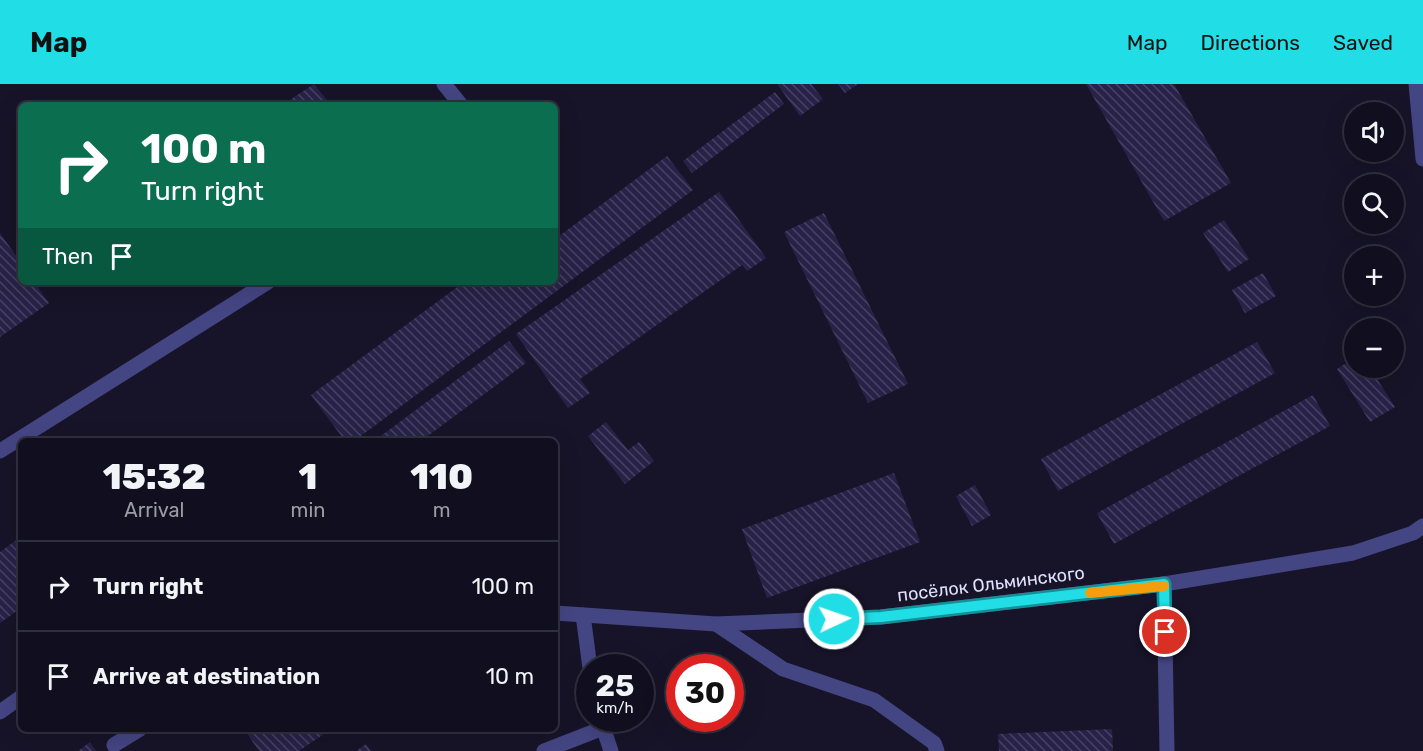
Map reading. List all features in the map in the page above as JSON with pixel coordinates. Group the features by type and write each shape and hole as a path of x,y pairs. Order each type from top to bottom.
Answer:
{"street":[{"path":"444,84 459,102"},
{"path":"1416,84 1423,159"},
{"path":"21,438 263,285"},
{"path":"0,451 18,440"},
{"name":"посёлок Ольминского","path":"558,612 716,624 881,617 1164,584 1353,552 1413,533 1423,526"},
{"path":"1164,584 1167,751"},
{"path":"583,615 588,654"},
{"path":"716,624 783,669 874,700 934,743 938,751"},
{"path":"0,712 18,699"},
{"path":"114,745 135,732"},
{"path":"544,751 583,732"},
{"path":"604,732 611,751"}],"building":[{"path":"314,84 329,102 287,102"},
{"path":"777,84 811,84 823,99 800,116"},
{"path":"838,84 858,84 845,93"},
{"path":"1086,84 1174,84 1231,183 1164,221"},
{"path":"775,92 784,104 692,173 683,161"},
{"path":"667,156 693,190 358,438 343,438 311,395 460,285 486,285 488,288 492,285 558,285 558,237"},
{"path":"719,192 766,258 747,271 742,265 580,379 590,393 568,408 516,334"},
{"path":"824,213 908,384 868,403 784,232"},
{"path":"1224,220 1249,259 1228,272 1203,233"},
{"path":"0,233 18,259 18,285 36,285 49,303 0,337"},
{"path":"1263,273 1276,296 1245,313 1232,290"},
{"path":"509,341 526,363 425,438 378,438"},
{"path":"1257,342 1275,373 1058,491 1041,459"},
{"path":"1344,364 1344,378 1376,378 1395,407 1370,422 1337,369"},
{"path":"1313,395 1330,426 1114,544 1097,513"},
{"path":"606,422 628,450 639,442 654,461 625,484 588,436"},
{"path":"894,473 920,542 767,598 742,529"},
{"path":"975,485 991,515 972,526 956,496"},
{"path":"18,539 18,610 0,623 0,552"},
{"path":"1112,729 1113,751 999,751 998,734"},
{"path":"246,732 327,732 299,751 259,751"},
{"path":"90,742 96,751 78,751"},
{"path":"366,744 371,751 356,751"}],"slow traffic":[{"path":"1090,593 1164,584 1164,586"}],"route":[{"path":"834,619 881,617 1164,584 1165,632"}]}
